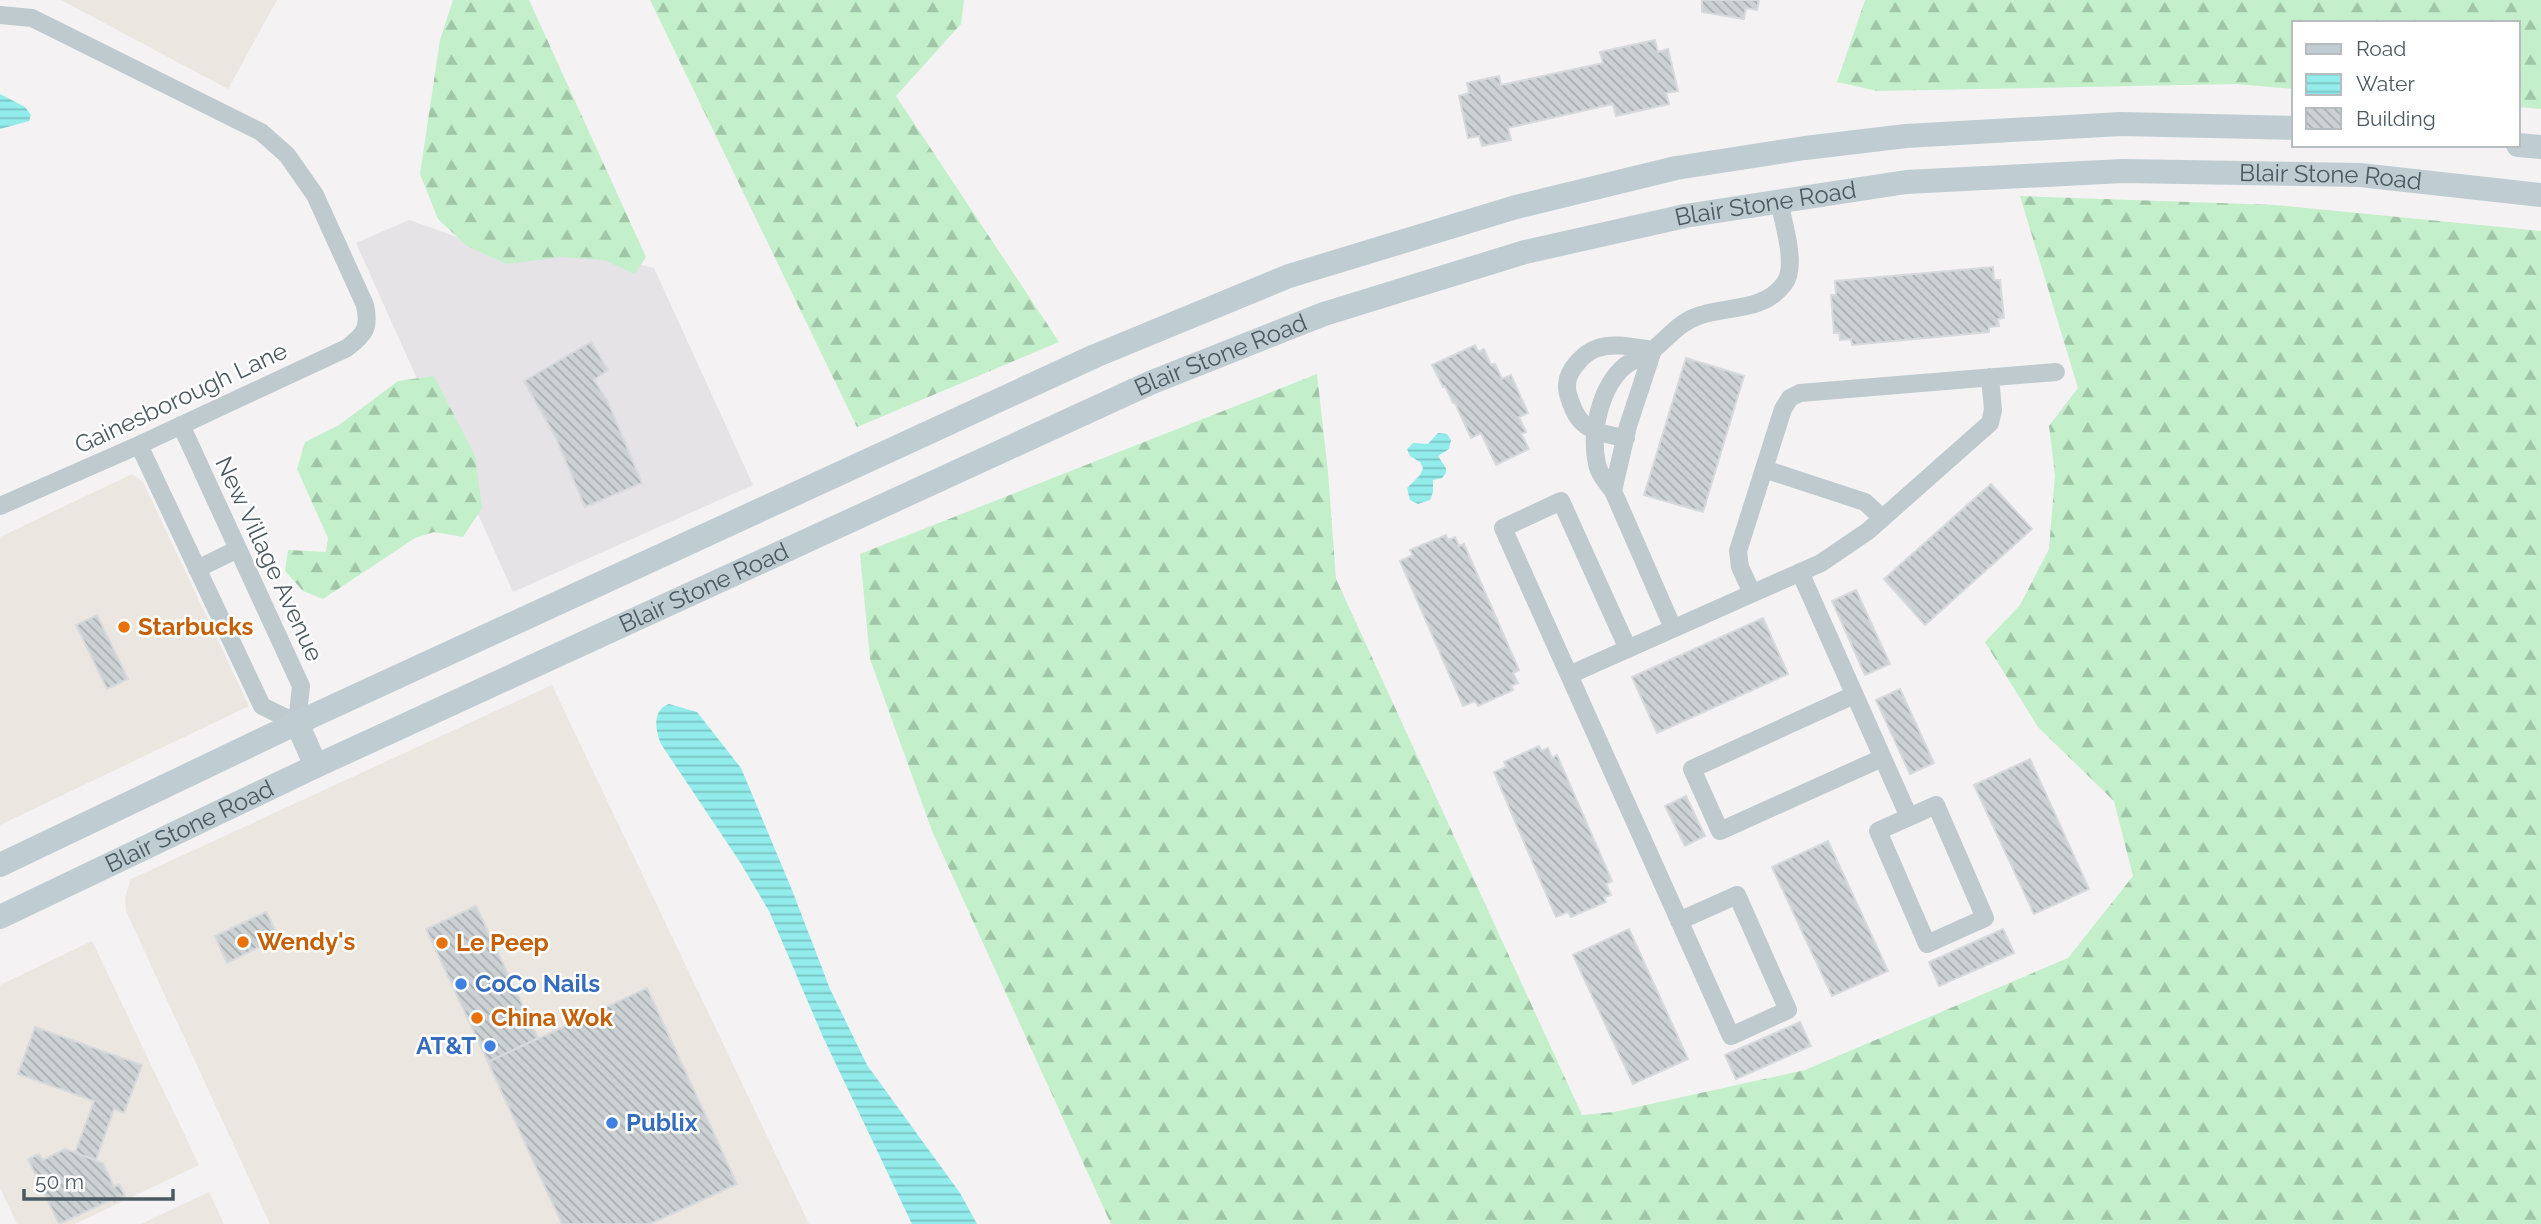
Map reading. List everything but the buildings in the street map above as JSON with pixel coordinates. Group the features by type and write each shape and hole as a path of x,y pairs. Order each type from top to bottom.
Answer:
{"main road":[{"name":"Blair Stone Road","path":"0,865 297,723 1095,356 1289,276 1503,211 1676,169 1805,148 1906,136 2121,124 2292,128"},
{"path":"2520,145 2541,147"},
{"name":"Blair Stone Road","path":"0,917 316,766 1150,383 1324,314 1525,252 1685,216 1906,182 2123,171 2360,175 2541,195"},
{"path":"297,723 316,766"}],"street":[{"name":"Gainesborough Lane","path":"0,15 32,18 261,132 287,155 316,195 365,305 368,319 363,335 347,348 0,506"},
{"path":"1673,628 1613,491 1597,465 1594,443 1597,413 1625,366 1653,350 1686,321 1701,314 1761,302 1774,295 1785,283 1790,273 1789,256 1779,201"},
{"path":"1626,438 1595,431 1580,420 1566,384 1573,368 1584,356 1597,348 1611,345 1653,350"},
{"path":"1613,491 1653,350"},
{"path":"1752,593 1740,567 1738,551 1783,410 1790,398 1800,393 2056,372"},
{"path":"1569,675 1821,562 1868,531 1990,423 1993,410 1990,377"},
{"name":"New Village Avenue","path":"181,425 301,686 297,723"},
{"path":"139,445 262,706 297,723"},
{"path":"1764,468 1865,502 1882,518"},
{"path":"1628,649 1561,502 1503,528 1679,921 1731,1036 1788,1010 1737,895 1679,921"},
{"path":"197,569 238,549"},
{"path":"1800,572 1909,817"},
{"path":"1854,695 1692,769 1720,831 1882,758"},
{"path":"1936,806 1985,918 1927,944 1878,831 1909,817 1936,806"}],"shaded area":[{"path":"61,0 277,0 228,89"},
{"path":"409,220 523,260 577,249 654,268 753,485 513,592 356,243"},
{"name":"Starbucks","path":"132,474 143,482 249,706 0,825 0,537"},
{"path":"552,685 809,1224 270,1224 126,911 125,897 131,879"},
{"path":"92,941 199,1165 75,1224 17,1224 0,1188 0,985"},
{"path":"209,1192 224,1224 141,1224"}],"green space":[{"path":"453,0 529,0 646,257 635,274 604,260 561,257 507,264 467,246 438,219 420,174 440,40"},
{"path":"650,0 964,0 961,24 896,96 1059,342 857,427"},
{"path":"1865,0 2541,0 2541,109 2520,107 2520,21 2292,21 2292,89 2236,84 1877,91 1837,82"},
{"path":"2020,196 2275,205 2541,231 2541,1224 1111,1224 932,831 870,659 860,554 1317,374 1336,579 1582,1115 1614,1112 1805,1070 2068,958 2133,876 2114,801 2038,727 1985,642 2020,605 2049,549 2055,475 2049,426 2078,388"},
{"path":"434,376 475,456 482,508 463,537 434,532 415,538 323,599 303,591 285,571 288,550 326,552 328,538 297,469 305,442 339,425 398,381"}],"water":[{"path":"0,94 25,107 31,115 29,121 0,129"},
{"path":"1438,433 1447,434 1451,440 1449,449 1438,456 1446,468 1446,473 1442,478 1433,480 1430,500 1418,504 1410,500 1407,488 1423,468 1420,462 1410,456 1407,449 1413,443 1428,444"},
{"path":"669,704 697,712 741,768 830,989 867,1065 960,1193 977,1224 912,1224 823,1037 769,911 740,862 661,744 656,727 657,716"}],"place":[{"name":"Starbucks","path":"124,627"},
{"name":"Wendy's","path":"243,942"},
{"name":"Le Peep","path":"442,943"},
{"name":"CoCo Nails","path":"461,984"},
{"name":"China Wok","path":"477,1018"},
{"name":"AT&T","path":"490,1046"},
{"name":"Publix","path":"612,1123"}]}
